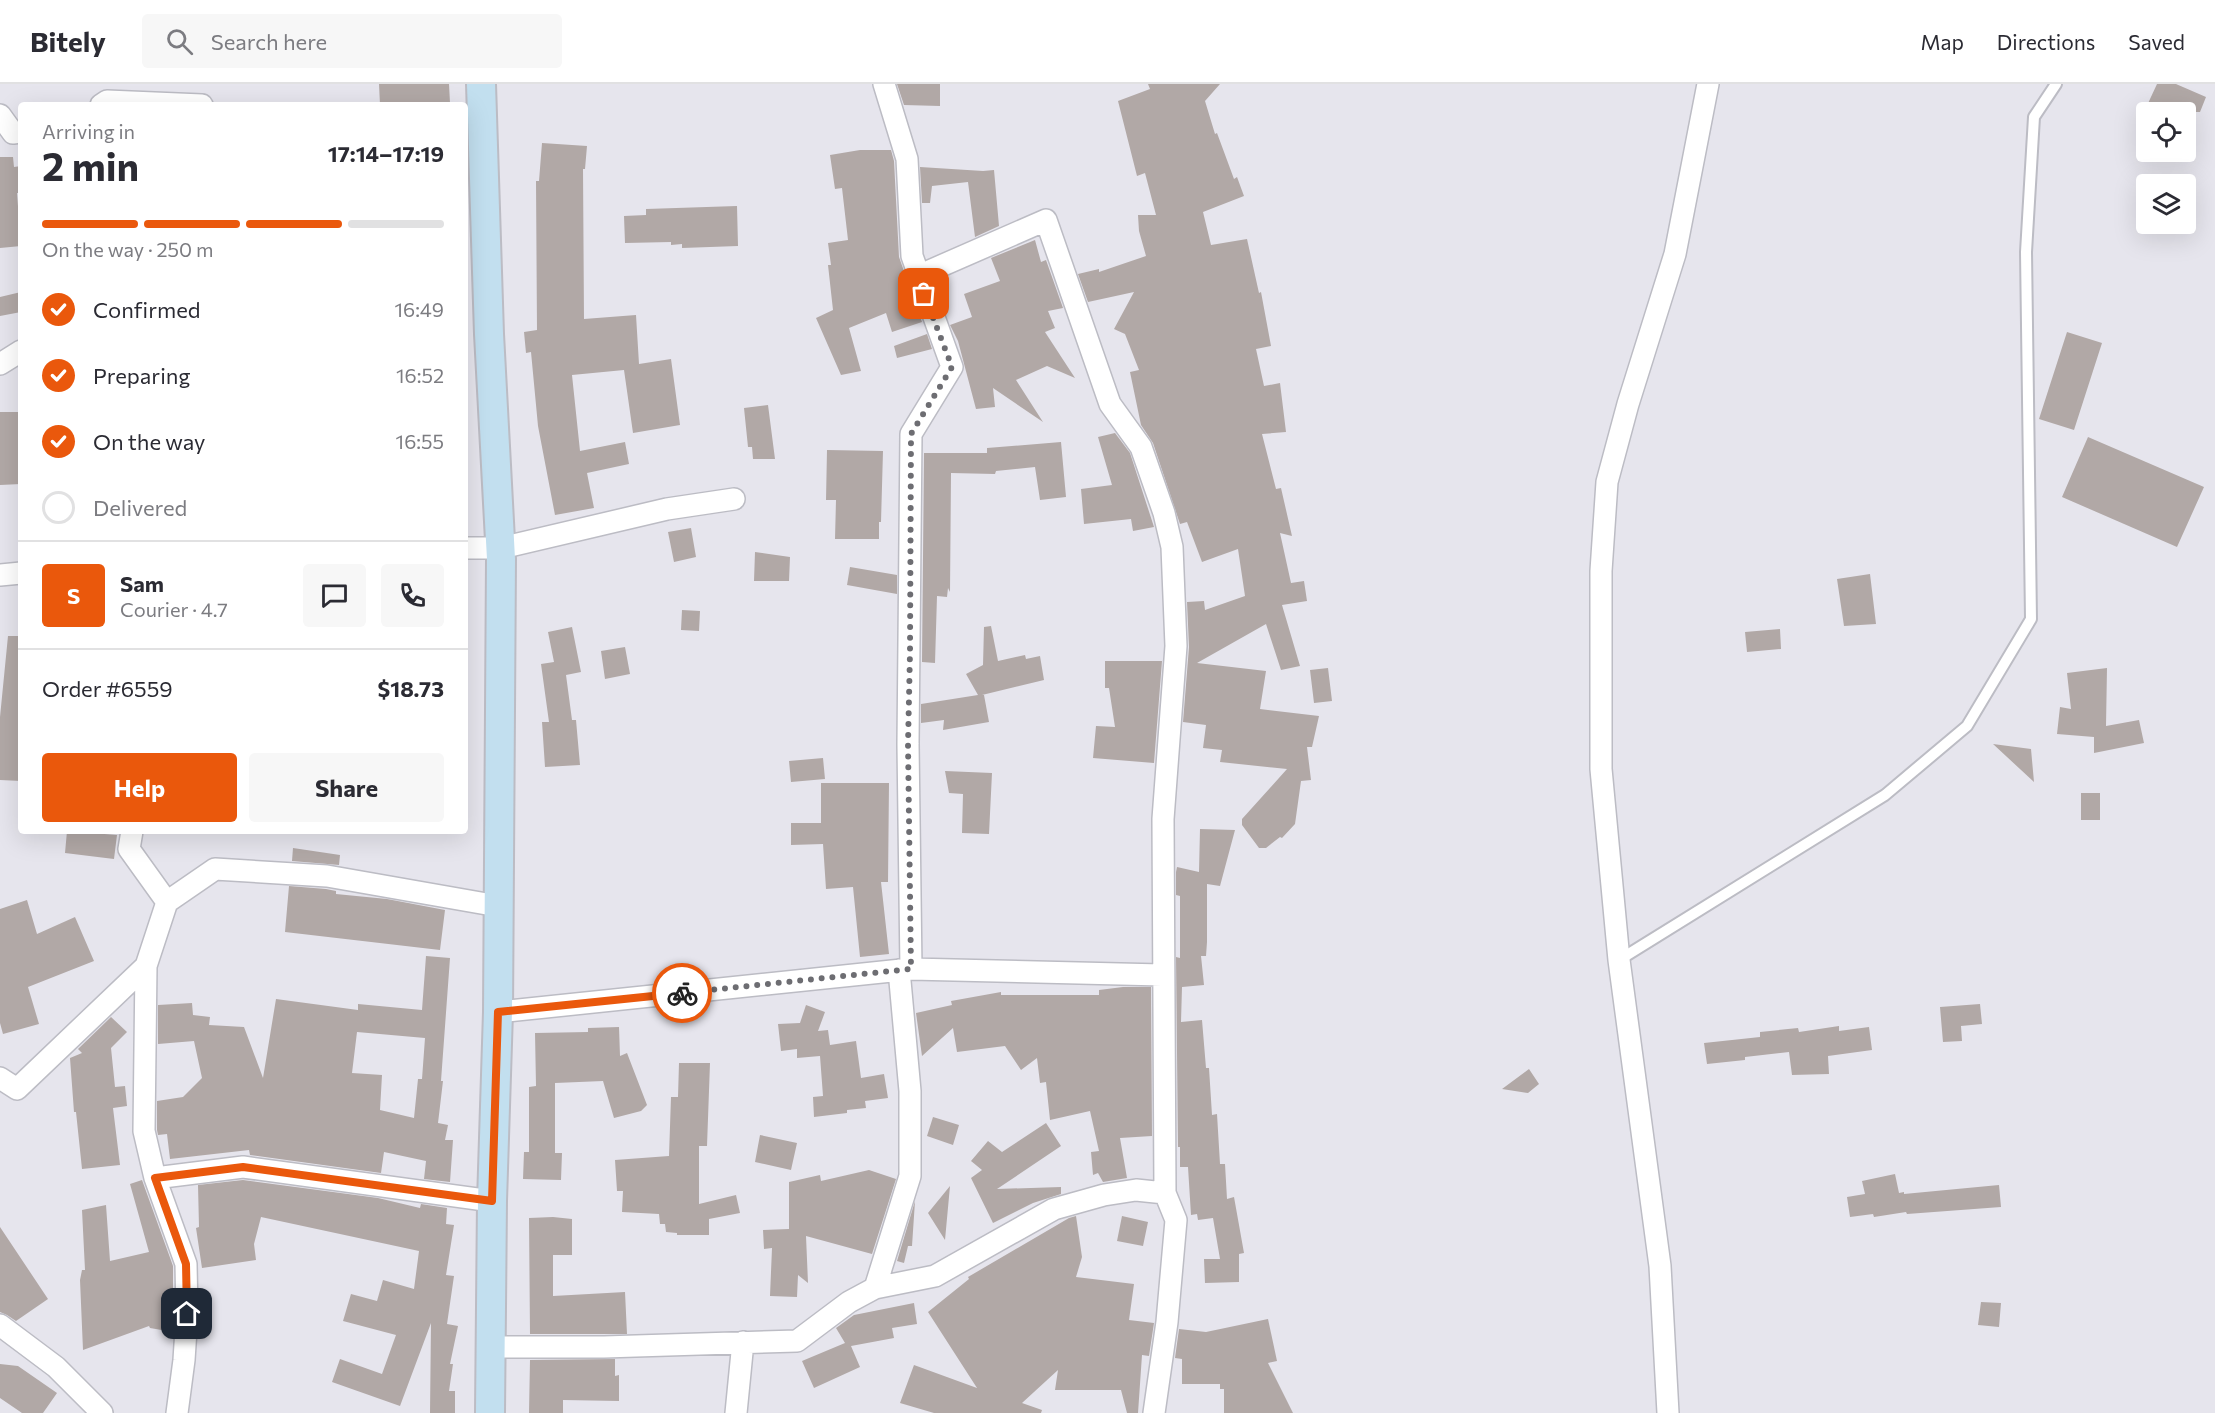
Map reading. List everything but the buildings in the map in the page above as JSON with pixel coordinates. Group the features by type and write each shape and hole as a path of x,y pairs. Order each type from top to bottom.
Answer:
{"main road":[{"path":"481,84 473,113 501,548 498,1012 492,1201 490,1413"}],"street":[{"path":"875,1288 910,1176 910,1091 905,970 911,434 952,367 912,256 907,159 884,84"},
{"path":"1668,1413 1660,1266 1619,960 1602,769 1600,572 1607,482 1628,404 1675,254 1708,84"},
{"path":"105,102 131,102"},
{"path":"0,115 13,133 18,132"},
{"path":"918,276 1046,220 1110,404 1141,447 1164,513 1172,547 1176,646 1163,819 1162,975 1165,1193 1176,1220 1167,1322 1154,1413"},
{"path":"0,364 18,353"},
{"path":"468,548 501,548 667,509 734,499"},
{"path":"0,575 18,573"},
{"path":"132,834 129,849 167,902"},
{"path":"177,1413 187,1314 186,1264 155,1178 144,1131 146,966 167,902 215,869 327,876 498,906"},
{"path":"0,1078 17,1089 146,966"},
{"path":"498,1012 905,970 1162,975"},
{"path":"155,1178 243,1167 492,1201"},
{"path":"491,1347 604,1347 797,1341 849,1302 875,1288 935,1276 1054,1209 1104,1194 1136,1190 1165,1193"},
{"path":"0,1325 56,1367 102,1413"},
{"path":"736,1413 743,1342"}],"lane":[{"path":"1619,960 1894,788 1967,726 2031,619 2026,252 2034,117 2056,84"}],"way so far":[{"path":"682,993 911,969 908,744 911,434 952,367 924,294"}],"route":[{"path":"187,1314 186,1264 155,1178 243,1167 492,1201 498,1012 682,993"}]}
